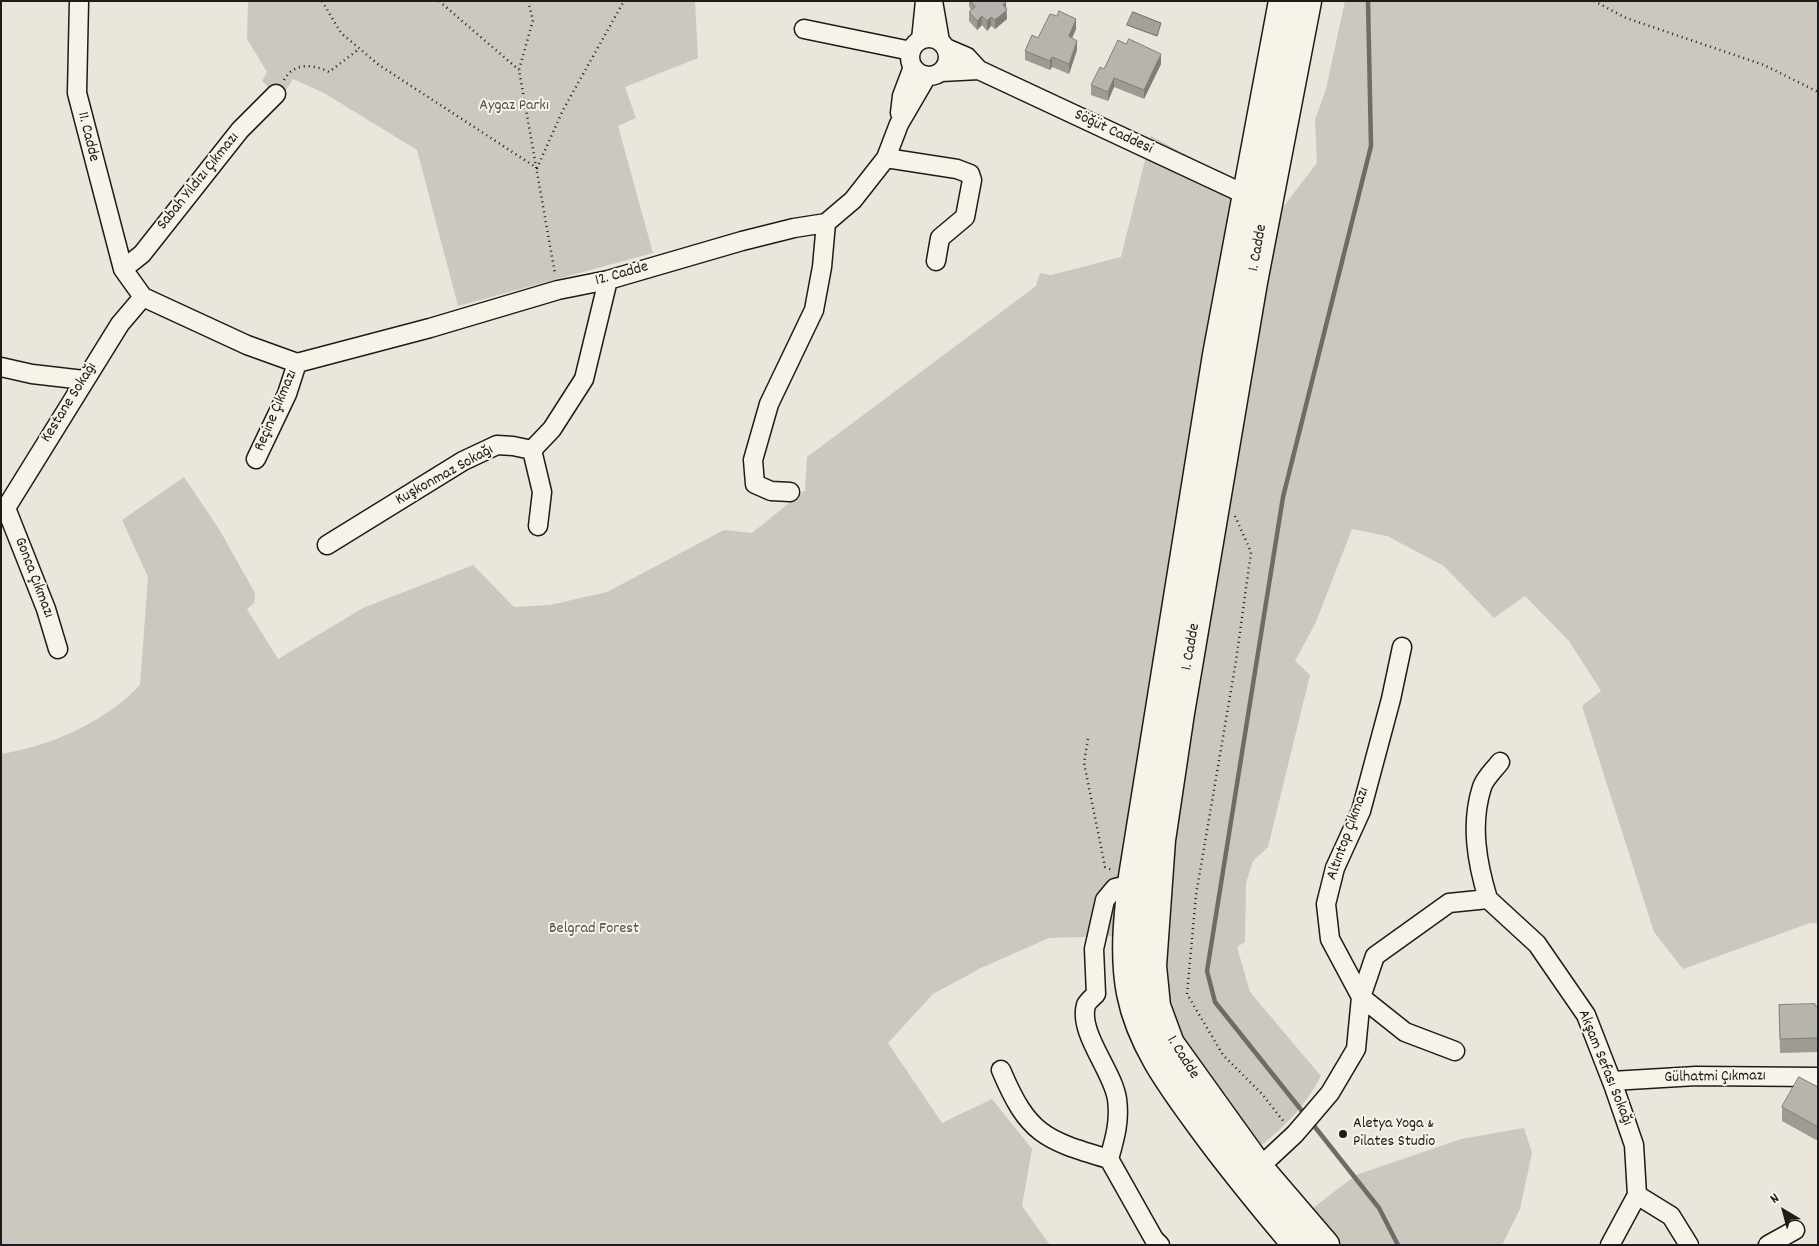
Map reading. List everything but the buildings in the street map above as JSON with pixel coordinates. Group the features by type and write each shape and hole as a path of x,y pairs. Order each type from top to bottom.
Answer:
{"main road":[{"name":"1. Cadde","path":"1283,1 1257,200 1180,713 1135,884 1152,966 1156,1006 1170,1044 1297,1245"},
{"name":"1. Cadde","path":"1257,200 1307,1"},
{"name":"1. Cadde","path":"1252,1175 1325,1245"}],"street":[{"name":"11. Cadde","path":"79,1 77,93 123,269"},
{"path":"922,61 925,1"},
{"path":"922,61 948,58 933,1"},
{"path":"804,29 922,61 979,70"},
{"path":"790,492 770,491 756,484 753,460 769,404 814,310 822,267 826,223 853,200 886,158 899,124 902,96 922,61 930,38 967,57 979,70"},
{"name":"Söğüt Caddesi","path":"979,70 1257,200"},
{"name":"Sabah Yıldızı Çıkmazı","path":"123,269 142,254 240,130 276,94"},
{"path":"886,158 957,169 970,174 972,180 965,217 940,238 936,261"},
{"name":"12. Cadde","path":"297,363 430,328 558,290 608,280 742,241 794,228 826,223"},
{"path":"123,269 143,297 247,345 297,363"},
{"path":"538,526 542,492 532,450 552,429 584,379 608,280"},
{"name":"Kestane Sokağı","path":"4,510 120,324 143,297"},
{"name":"Reçine Çıkmazı","path":"256,459 283,402 297,363"},
{"path":"1,367 32,374 84,380"},
{"name":"Kuşkonmaz Sokağı","path":"327,545 463,461 497,445 532,450"},
{"name":"Gonca Çıkmazı","path":"4,510 46,609 58,649"},
{"name":"Altıntop Çıkmazı","path":"1402,647 1391,699 1361,810 1335,868 1326,904 1330,939 1362,997 1405,1032 1455,1051"},
{"path":"1252,1175 1298,1130 1330,1093 1356,1049 1362,997 1375,956 1449,902 1488,899 1479,868 1476,821 1483,786 1500,762"},
{"path":"1109,1159 1118,1126 1117,1097 1088,1032 1085,1018 1086,1004 1096,994 1094,949 1106,900 1135,884"},
{"name":"Akşam Sefası Sokağı","path":"1488,899 1536,944 1586,1015 1612,1081 1634,1145 1637,1195"},
{"path":"1001,1070 1014,1101 1035,1129 1064,1146 1109,1159 1154,1239 1160,1245"},
{"name":"Gülhatmi Çıkmazı","path":"1612,1081 1696,1076 1818,1076"},
{"path":"1610,1245 1637,1195 1671,1216 1689,1245"},
{"path":"1768,1245 1795,1230"}],"path":[{"path":"322,1 341,33 380,65 537,168"},
{"path":"439,1 519,70"},
{"path":"528,1 532,20 519,70 558,290"},
{"path":"537,168 563,110 624,1"},
{"path":"1594,1 1626,18 1764,65 1818,92"},
{"path":"276,94 288,72 301,66 317,66 329,72 360,48"},
{"path":"1231,507 1251,552 1236,661 1196,896 1187,994 1223,1055 1298,1130"},
{"path":"1088,739 1084,763 1105,867 1114,870 1135,884"}],"green space":[{"name":"Aygaz Parkı","path":"248,1 695,1 698,58 625,87 636,118 618,126 653,253 458,306 417,150 324,93 293,79 282,97 276,94 262,81 267,72 247,39"},
{"name":"Belgrad Forest","path":"1345,1 1818,1 1818,923 1810,923 1683,969 1654,932 1582,706 1601,691 1569,641 1525,596 1494,618 1444,566 1387,536 1352,529 1316,622 1295,661 1310,675 1268,847 1253,861 1246,883 1245,942 1237,947 1250,992 1321,1076 1302,1106 1291,1118 1266,1141 1225,1173 1168,1102 1138,1056 1123,1013 1114,936 1049,938 981,968 933,994 888,1043 942,1123 992,1099 1032,1149 1022,1206 1050,1245 1,1245 1,754 39,745 76,730 111,710 140,685 148,577 122,520 184,477 219,529 255,593 254,603 247,609 278,659 363,608 473,565 514,607 550,605 607,592 724,530 752,533 805,490 807,457 1036,286 1040,273 1051,275 1121,257 1151,136 1283,207 1317,163 1315,120 1326,89"},
{"path":"1524,1128 1532,1153 1520,1209 1502,1245 1282,1245 1275,1237 1356,1175 1461,1139"}],"shaded area":[{"path":"1133,12 1161,23 1157,36 1127,25"}],"waterway":[{"path":"1306,1116 1215,1002 1207,971 1283,497 1371,146 1368,1"},
{"path":"1311,1122 1379,1208 1398,1245"}],"place":[{"name":"Aletya Yoga & Pilates Studio","path":"1343,1134"}]}
